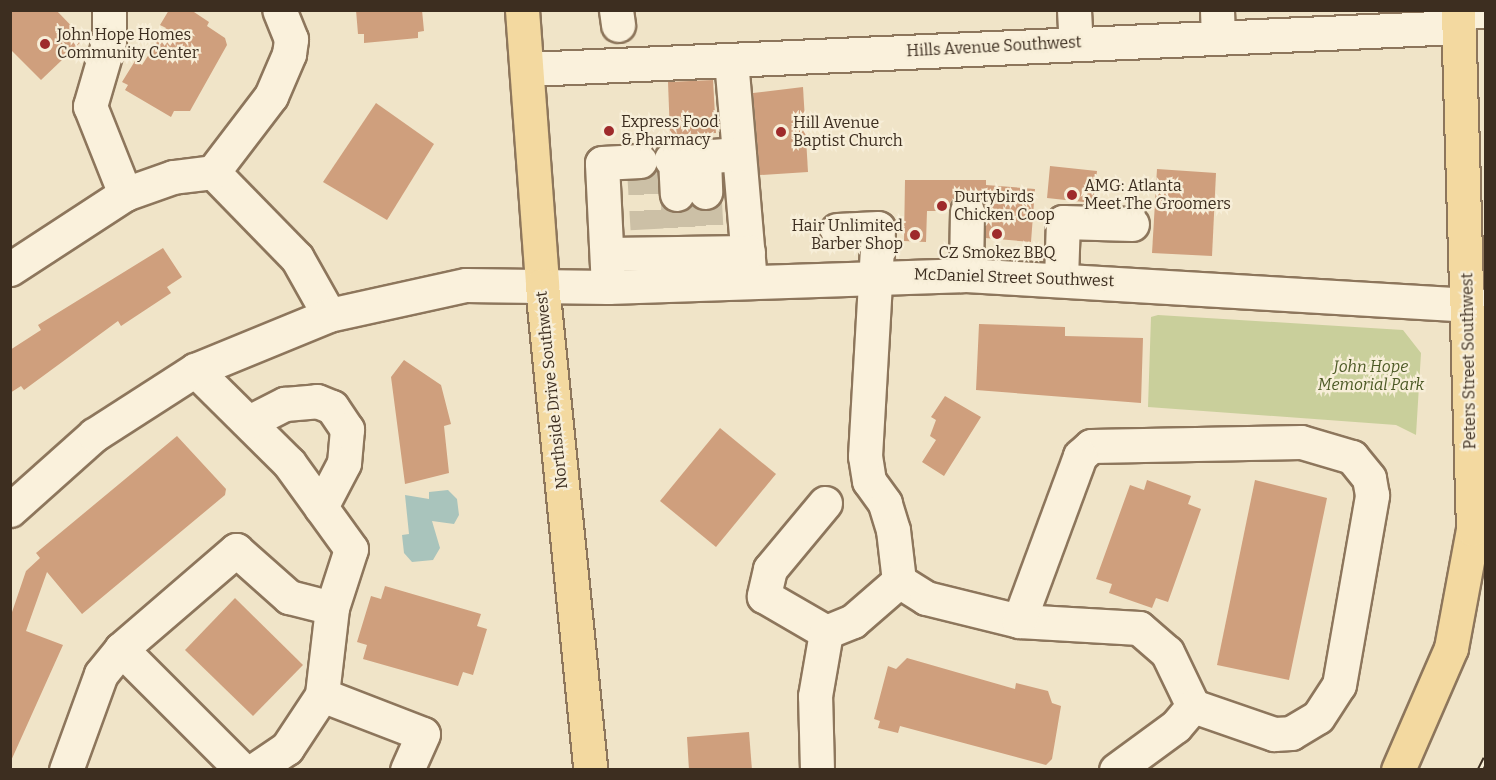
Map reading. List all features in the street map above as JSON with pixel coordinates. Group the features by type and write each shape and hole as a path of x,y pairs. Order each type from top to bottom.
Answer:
{"main road":[{"name":"Northside Drive Southwest","path":"522,10 529,69 542,285 590,770"},
{"name":"Peters Street Southwest","path":"1398,770 1451,648 1466,588 1473,529 1476,304 1465,15"}],"street":[{"path":"109,10 109,41 90,106 125,194"},
{"path":"10,269 125,194 173,177 213,172 271,96 289,54 291,39 279,10"},
{"path":"1074,10 1076,44"},
{"name":"Hills Avenue Southwest","path":"529,69 1076,44 1218,24 1339,22 1465,15"},
{"path":"607,254 678,240 749,267 731,60"},
{"path":"608,287 602,163 739,154"},
{"path":"672,159 691,193"},
{"path":"213,172 297,258 329,315"},
{"path":"966,275 967,211"},
{"path":"1061,278 1063,222 1132,224"},
{"path":"837,230 878,228 866,456 869,481 885,503 893,530 899,581"},
{"name":"McDaniel Street Southwest","path":"10,510 93,435 195,370 329,315 466,285 608,287 749,267 875,275 1061,278 1476,304"},
{"path":"195,370 210,391 250,421 321,507 351,549 332,608 322,695 287,748 254,770"},
{"path":"250,421 285,404 317,401 332,407 347,429 344,463 321,507"},
{"path":"899,581 926,598 1019,621 1139,628 1167,652 1193,706 1274,734 1291,733 1318,717 1339,685 1372,495 1369,478 1352,457 1301,442 1091,446 1080,456 1019,621"},
{"path":"825,503 770,569 764,596 826,632"},
{"path":"66,770 101,674 121,649 236,550 289,597 332,608"},
{"path":"826,632 853,621 899,581"},
{"path":"817,770 815,696 826,632"},
{"path":"121,649 242,770"},
{"path":"322,695 423,734 407,770"},
{"path":"1116,770 1176,726 1193,706"}],"green space":[{"name":"John Hope Memorial Park","path":"1158,315 1403,330 1421,353 1416,435 1396,425 1148,407 1151,317"}],"water":[{"path":"448,490 457,499 459,515 454,524 432,521 440,548 433,560 412,562 404,553 402,535 409,534 405,495 429,499 429,492"}],"building":[{"name":"John Hope Homes Community Center","path":"10,10 56,10 84,39 41,80 10,49"},
{"path":"169,10 191,10 209,22 207,26 225,38 227,45 190,111 174,111 171,117 125,90 128,85 122,82 135,61 142,65 166,28 160,25"},
{"path":"356,10 422,10 424,31 418,32 418,38 364,43 364,34 358,34"},
{"path":"713,80 716,133 670,135 668,82"},
{"name":"Hill Avenue Baptist Church","path":"803,87 808,172 760,175 753,93"},
{"path":"376,103 434,144 387,220 323,182"},
{"path":"1050,166 1097,171 1093,203 1047,198"},
{"path":"1157,169 1216,173 1212,256 1152,253"},
{"path":"905,180 986,180 986,185 1035,189 1031,242 985,238 987,211 977,195 967,192 951,201 948,211 927,211 926,242 904,241"},
{"path":"163,248 182,277 167,287 171,293 121,326 118,321 24,390 21,386 10,393 10,350 41,330 38,325"},
{"path":"979,324 1065,327 1065,336 1143,338 1141,403 976,390"},
{"path":"404,360 441,385 451,424 444,426 449,473 405,484 391,377"},
{"path":"945,396 981,417 944,476 922,462 936,440 930,436 936,420 931,417"},
{"path":"720,428 776,474 716,547 660,501"},
{"path":"177,436 226,489 225,495 82,614 47,572 26,631 63,645 10,763 10,618 26,571 40,558 36,553"},
{"path":"1147,480 1191,496 1188,504 1201,509 1168,602 1156,598 1152,608 1109,593 1112,584 1096,579 1130,485 1144,490"},
{"path":"1255,480 1327,498 1289,680 1217,665"},
{"path":"385,586 481,614 477,626 487,629 473,675 463,672 458,686 363,659 367,645 357,642 371,596 381,599"},
{"path":"235,598 303,665 253,716 185,650"},
{"path":"907,658 1015,689 1016,683 1048,691 1052,703 1061,706 1052,759 1046,765 900,726 898,733 878,728 880,721 874,719 888,666 896,669"},
{"path":"749,732 752,770 689,770 687,737"}],"tunnel":[{"path":"643,161 647,229"},
{"path":"705,192 707,226"},
{"path":"677,194 679,228"}],"railway":[{"path":"1480,770 1486,758"}],"place":[{"name":"John Hope Homes Community Center","path":"45,44"},
{"name":"Express Food & Pharmacy","path":"609,131"},
{"name":"Hill Avenue Baptist Church","path":"781,132"},
{"name":"AMG: Atlanta Meet The Groomers","path":"1072,195"},
{"name":"Durtybirds Chicken Coop","path":"942,206"},
{"name":"CZ Smokez BBQ","path":"997,234"},
{"name":"Hair Unlimited Barber Shop","path":"915,235"}]}
